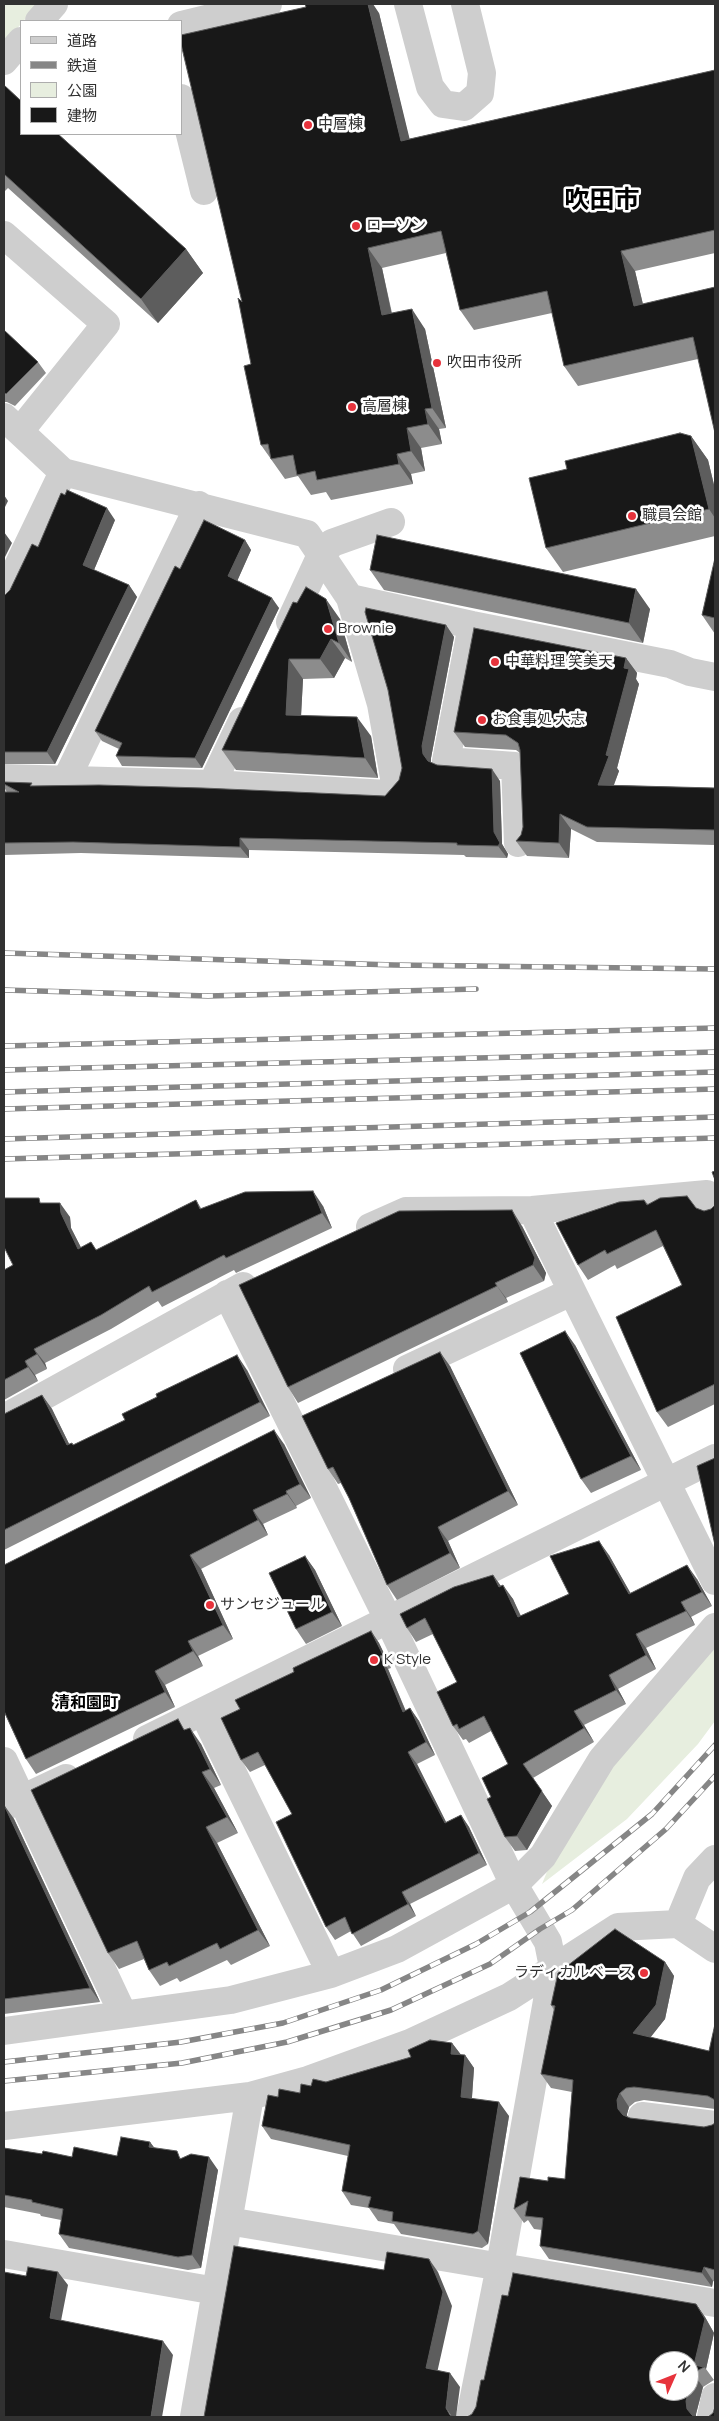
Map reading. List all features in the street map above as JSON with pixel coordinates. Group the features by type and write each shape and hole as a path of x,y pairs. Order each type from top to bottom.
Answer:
{"street":[{"path":"40,20 54,4"},
{"path":"182,25 268,4"},
{"path":"408,4 430,87 443,104 464,107 480,94 482,73 464,4"},
{"path":"4,61 20,42"},
{"path":"182,102 204,191"},
{"path":"4,235 106,324 12,424 63,472 199,505 307,534 350,598 382,713 395,783 387,794 212,784 4,778"},
{"path":"4,595 63,472"},
{"path":"66,780 199,505"},
{"path":"279,644 321,555 332,543 391,522"},
{"path":"350,598 472,625 670,664 690,672 715,677"},
{"path":"472,625 446,761 515,766 518,842"},
{"path":"212,784 254,696"},
{"path":"343,1240 406,1211 532,1210 707,1194 715,1210"},
{"path":"532,1210 715,1581"},
{"path":"4,1418 227,1294 262,1277"},
{"path":"387,1378 571,1292"},
{"path":"227,1294 281,1428 390,1621 514,1885 548,1942 553,1967 500,2266 470,2417"},
{"path":"281,1428 316,1411"},
{"path":"122,1751 390,1621 715,1458"},
{"path":"4,2031 231,2000 331,1974 397,1949 514,1885 543,1856 602,1759 715,1627"},
{"path":"203,1712 331,1974"},
{"path":"4,1761 13,1803 123,2014"},
{"path":"13,1803 86,1769"},
{"path":"678,1924 697,1878 715,1859"},
{"path":"4,2126 250,2096 308,2080 410,2043 510,1997 618,1926 678,1924 715,1949"},
{"path":"194,2417 250,2096"},
{"path":"642,2116 715,2125"},
{"path":"228,2221 715,2303"},
{"path":"4,2254 216,2291"},
{"path":"711,2417 715,2397"}],"green space":[{"path":"4,4 38,4 24,20 20,20 20,25 4,44"},
{"path":"715,1646 715,1721 698,1744 627,1819 542,1884 551,1862 611,1766"}],"building":[{"path":"305,4 368,4 401,141 715,70 715,230 621,251 634,306 715,287 715,433 693,337 564,366 547,291 460,310 441,231 368,248 382,315 412,309 432,408 425,409 428,424 407,428 411,451 397,454 399,464 317,480 315,471 297,475 293,455 271,459 268,444 261,445 244,366 251,364 238,298 242,302 182,48 182,35 306,7"},
{"path":"4,85 20,100 20,135 59,135 186,249 141,299 4,174"},
{"path":"4,330 38,362 6,394 4,392"},
{"path":"680,433 691,436 709,509 546,548 529,478 567,469 565,461"},
{"path":"67,490 107,508 83,565 129,585 47,752 4,752 4,596 10,590 32,544 38,547 61,493 65,495"},
{"path":"204,520 245,540 228,576 272,598 195,758 116,756 122,743 95,731 175,566 180,569"},
{"path":"377,535 636,589 629,623 370,570"},
{"path":"715,558 715,618 702,615"},
{"path":"306,587 326,599 339,643 331,639 320,659 289,659 286,715 357,717 365,758 222,750 293,602 297,603"},
{"path":"366,608 446,625 422,746 423,754 428,761 437,765 492,769 494,832 500,843 498,846 457,845 457,843 240,838 240,847 73,842 4,843 4,792 19,792 4,784 4,782 32,783 30,786 99,785 385,796 399,780 402,768 388,690 365,612"},
{"path":"474,628 626,658 624,668 629,669 606,755 609,756 598,785 715,788 715,830 587,827 560,814 559,843 516,841 521,835 523,827 520,750 518,743 506,735 454,732"},
{"path":"313,1191 322,1213 226,1258 224,1255 152,1292 149,1286 101,1315 34,1349 37,1354 25,1361 28,1367 4,1380 4,1270 13,1265 4,1247 4,1198 39,1198 40,1203 60,1203 61,1213 78,1249 91,1242 96,1250 196,1200 200,1209 245,1192"},
{"path":"687,1196 696,1208 704,1211 711,1209 715,1205 715,1384 657,1412 616,1317 682,1285 656,1230 607,1254 605,1250 578,1265 556,1223 619,1202 644,1200 647,1205 660,1198"},
{"path":"512,1210 535,1258 533,1265 495,1283 497,1286 288,1387 239,1285 399,1211"},
{"path":"565,1331 631,1456 581,1479 520,1353"},
{"path":"440,1352 508,1491 438,1527 450,1553 387,1585 349,1498 333,1467 328,1469 302,1416"},
{"path":"237,1355 260,1402 4,1530 4,1414 42,1395 67,1445 72,1443 73,1445 125,1420 122,1414 157,1397 156,1394"},
{"path":"274,1430 300,1484 286,1491 287,1494 253,1510 258,1520 190,1555 223,1625 188,1641 193,1651 155,1671 165,1692 26,1759 4,1711 4,1565"},
{"path":"715,1458 715,1545 697,1466"},
{"path":"599,1541 629,1594 687,1565 702,1592 681,1602 686,1611 636,1634 646,1655 609,1675 616,1690 574,1711 584,1728 523,1764 542,1791 517,1836 505,1837 487,1799 491,1797 482,1778 508,1764 484,1716 459,1729 457,1724 453,1726 437,1692 457,1682 425,1618 407,1628 400,1614 454,1587 493,1575 499,1587 503,1585 518,1617 569,1594 550,1556"},
{"path":"305,1556 332,1612 296,1629 269,1573"},
{"path":"371,1631 383,1655 380,1656 403,1712 410,1708 426,1742 408,1752 445,1823 461,1815 479,1853 402,1892 408,1904 352,1934 345,1917 326,1927 276,1822 292,1814 258,1752 241,1760 221,1718 240,1709 235,1700 294,1672 293,1668"},
{"path":"178,1719 184,1730 190,1728 210,1769 202,1772 227,1817 206,1827 258,1930 220,1949 217,1943 169,1966 167,1962 149,1970 137,1941 108,1953 31,1790"},
{"path":"4,1805 90,1988 4,1999"},
{"path":"615,1929 665,1962 656,2005 633,2033 709,2051 715,2024 715,2100 708,2096 634,2087 626,2088 620,2093 617,2100 618,2109 623,2115 630,2118 704,2127 715,2123 715,2270 704,2267 702,2273 540,2246 543,2218 525,2216 528,2201 514,2209 520,2177 548,2181 548,2177 565,2179 573,2080 541,2074 555,2006 551,2005 558,1973"},
{"path":"430,2040 452,2043 451,2054 465,2055 461,2097 499,2102 478,2231 473,2234 392,2221 393,2212 368,2207 371,2197 342,2191 350,2145 262,2126 268,2095 278,2097 279,2089 300,2093 301,2084 311,2086 313,2079 326,2082 411,2057 408,2050"},
{"path":"121,2137 150,2142 149,2147 177,2151 180,2159 191,2154 209,2157 192,2255 178,2257 59,2234 63,2209 32,2202 32,2200 4,2195 4,2148 42,2154 43,2151 72,2157 74,2147 117,2156"},
{"path":"234,2246 384,2270 387,2252 429,2259 443,2292 426,2368 450,2373 446,2408 450,2415 455,2417 204,2417"},
{"path":"28,2267 58,2272 50,2318 163,2341 151,2417 4,2417 4,2272 26,2276"},
{"path":"513,2273 696,2304 705,2319 697,2351 649,2351 649,2401 686,2401 687,2409 695,2417 467,2417 472,2414 476,2407 481,2380 484,2380 502,2295 508,2296"},
{"path":"715,2407 715,2417 708,2417 713,2413"}],"railway":[{"path":"4,953 394,965 715,969"},
{"path":"4,990 208,996 476,989"},
{"path":"4,1046 715,1028"},
{"path":"4,1070 715,1052"},
{"path":"4,1092 715,1072"},
{"path":"4,1109 715,1089"},
{"path":"4,1139 715,1117"},
{"path":"4,1159 715,1138"},
{"path":"4,2062 181,2042 283,2023 381,1990 476,1944 530,1912 652,1814 715,1745"},
{"path":"4,2081 182,2063 287,2042 391,2010 490,1964 540,1929 572,1910 666,1829 715,1776"}],"place":[{"name":"中層棟","path":"308,125"},
{"name":"ローソン","path":"356,226"},
{"name":"吹田市役所","path":"437,363"},
{"name":"高層棟","path":"352,407"},
{"name":"職員会館","path":"632,516"},
{"name":"Brownie","path":"328,629"},
{"name":"中華料理 笑美天","path":"495,662"},
{"name":"お食事処 大志","path":"482,720"},
{"name":"サンセジュール","path":"210,1605"},
{"name":"K Style","path":"374,1660"},
{"name":"ラディカルベース","path":"644,1973"}],"district":[{"name":"吹田市","path":"602,201"},
{"name":"清和園町","path":"86,1704"}]}
